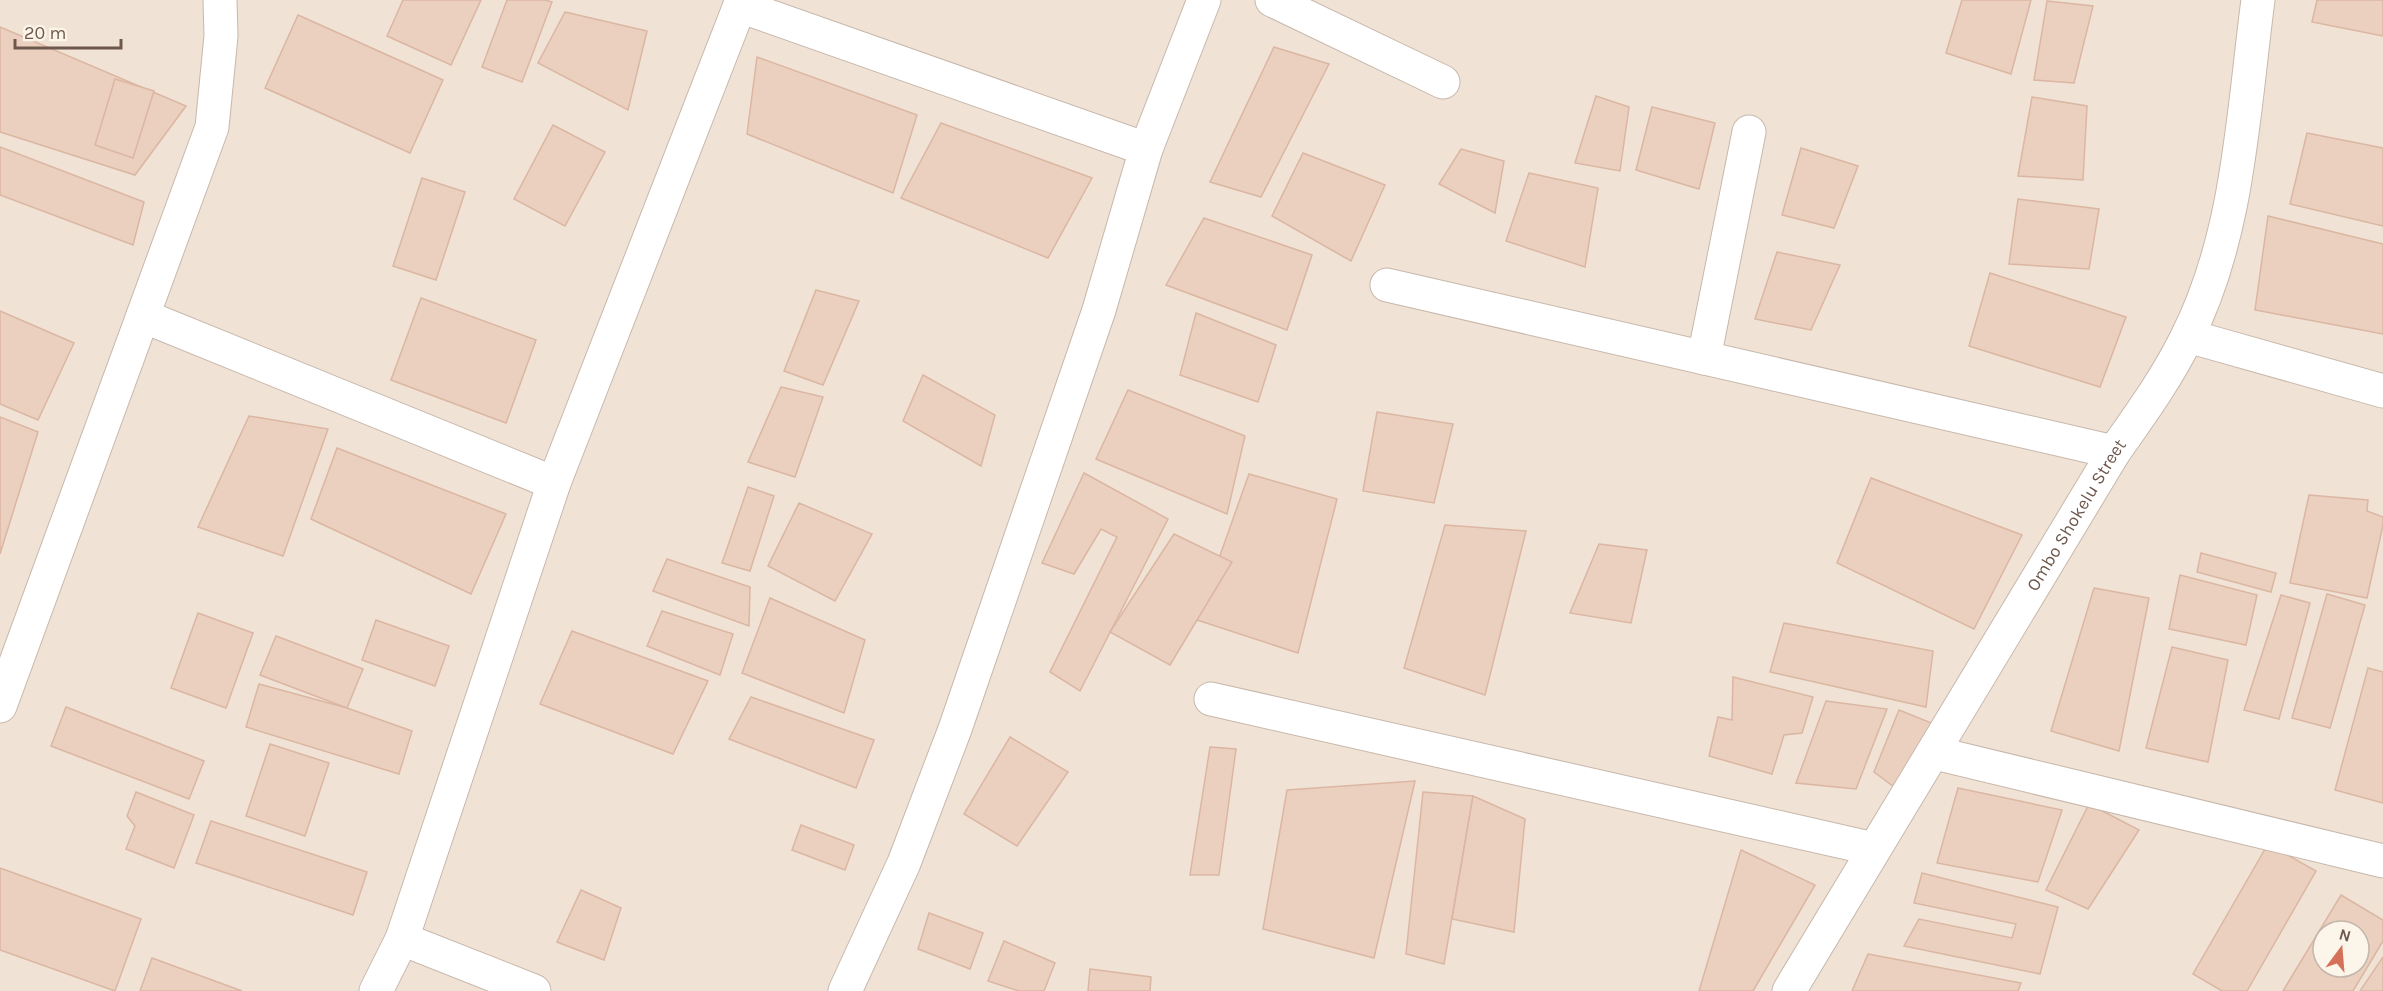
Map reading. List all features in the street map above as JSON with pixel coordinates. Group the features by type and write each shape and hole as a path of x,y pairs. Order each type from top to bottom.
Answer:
{"street":[{"path":"0,706 212,127 221,36 220,0"},
{"path":"845,991 904,863 955,729 1095,321 1146,149 1204,0"},
{"path":"1272,0 1443,82"},
{"name":"Ombo Shokelu Street","path":"1789,991 1935,753 2114,452 2163,380 2188,336 2216,265 2231,204 2258,0"},
{"path":"376,991 402,939 554,483 741,3 1146,149"},
{"path":"1704,358 1749,132"},
{"path":"1387,285 2114,452"},
{"path":"143,316 554,483"},
{"path":"2188,336 2383,391"},
{"path":"1211,699 1874,849"},
{"path":"1935,753 2383,861"},
{"path":"402,939 534,991"}],"shaded area":[{"path":"0,0 2383,0 2383,991 0,991"}],"building":[{"path":"403,0 481,0 451,65 387,36"},
{"path":"507,0 552,2 522,82 482,67"},
{"path":"1962,0 2031,0 2011,74 1946,53"},
{"path":"2317,0 2383,0 2383,36 2312,22"},
{"path":"2047,1 2093,6 2074,83 2034,80"},
{"path":"565,12 647,31 628,110 538,63"},
{"path":"298,15 443,80 410,153 265,88"},
{"path":"0,27 186,106 135,175 0,132"},
{"path":"1274,47 1329,64 1261,197 1210,182"},
{"path":"757,57 917,115 893,193 747,134"},
{"path":"115,79 154,91 133,158 95,145"},
{"path":"1596,96 1629,107 1620,171 1575,163"},
{"path":"2032,97 2087,106 2083,180 2018,176"},
{"path":"1652,107 1715,123 1699,189 1636,170"},
{"path":"941,123 1092,178 1048,258 901,198"},
{"path":"553,125 605,152 565,226 514,199"},
{"path":"2307,133 2383,148 2383,226 2290,204"},
{"path":"0,147 144,202 133,245 0,195"},
{"path":"1801,148 1858,166 1834,228 1782,215"},
{"path":"1461,149 1504,161 1495,213 1439,184"},
{"path":"1303,153 1385,185 1351,261 1272,216"},
{"path":"1529,173 1598,188 1585,267 1506,241"},
{"path":"422,178 465,192 436,280 393,266"},
{"path":"2018,199 2099,209 2089,269 2009,264"},
{"path":"2268,216 2383,244 2383,334 2255,310"},
{"path":"1204,218 1312,255 1287,330 1166,285"},
{"path":"1777,252 1840,265 1811,330 1755,319"},
{"path":"1990,273 2126,317 2100,387 1969,346"},
{"path":"816,290 859,301 823,385 784,371"},
{"path":"421,298 536,340 506,423 391,380"},
{"path":"0,311 74,343 38,420 0,404"},
{"path":"1196,313 1276,345 1258,402 1180,375"},
{"path":"923,375 995,415 981,466 903,421"},
{"path":"781,387 823,397 795,477 748,462"},
{"path":"1128,390 1245,436 1227,514 1096,459"},
{"path":"1377,412 1453,424 1434,503 1363,491"},
{"path":"249,416 328,429 283,556 198,527"},
{"path":"0,417 38,432 0,554"},
{"path":"337,448 506,514 471,594 311,519"},
{"path":"1084,473 1168,519 1080,691 1050,672 1117,537 1101,529 1074,574 1042,563"},
{"path":"1249,474 1337,499 1298,653 1197,620"},
{"path":"1871,478 2022,535 1974,629 1837,563"},
{"path":"748,487 774,496 750,571 722,563"},
{"path":"2309,495 2368,500 2367,511 2383,517 2367,598 2290,583"},
{"path":"799,503 872,534 835,601 768,566"},
{"path":"1445,525 1526,531 1485,695 1404,668"},
{"path":"1174,534 1232,562 1170,665 1110,632"},
{"path":"1599,544 1647,550 1631,623 1570,613"},
{"path":"2201,553 2276,573 2271,592 2197,572"},
{"path":"667,559 750,587 749,626 653,591"},
{"path":"2180,575 2257,595 2246,645 2169,629"},
{"path":"2094,588 2149,598 2119,751 2051,731"},
{"path":"2327,594 2365,605 2330,728 2292,718"},
{"path":"2281,595 2310,603 2279,719 2244,710"},
{"path":"770,598 865,640 844,713 742,673"},
{"path":"662,611 733,634 720,675 647,646"},
{"path":"198,613 253,633 226,708 171,688"},
{"path":"376,620 449,646 435,686 362,660"},
{"path":"1784,623 1933,651 1926,707 1770,672"},
{"path":"572,631 708,681 673,754 540,704"},
{"path":"276,636 363,669 347,708 260,675"},
{"path":"2172,647 2228,660 2208,762 2146,748"},
{"path":"2368,668 2383,672 2383,803 2335,790"},
{"path":"1733,677 1813,697 1802,733 1784,735 1772,774 1709,756 1718,717 1732,720"},
{"path":"259,684 347,708 412,731 399,774 246,727"},
{"path":"751,697 874,740 856,788 729,739"},
{"path":"1826,701 1887,709 1856,789 1796,783"},
{"path":"66,707 204,761 189,799 51,746"},
{"path":"1899,710 1934,724 1894,787 1874,772"},
{"path":"1010,737 1068,772 1017,846 964,814"},
{"path":"270,744 329,763 305,836 246,816"},
{"path":"1210,747 1236,749 1219,875 1190,875"},
{"path":"1415,781 1374,958 1263,929 1287,790"},
{"path":"1958,788 2062,810 2038,882 1937,863"},
{"path":"136,792 194,815 174,868 126,849 135,826 127,816"},
{"path":"1423,792 1473,796 1444,964 1406,954"},
{"path":"1473,796 1525,819 1514,932 1452,919"},
{"path":"2089,804 2139,830 2088,909 2046,890"},
{"path":"211,821 367,872 353,915 196,863"},
{"path":"801,825 854,845 845,870 792,850"},
{"path":"2268,844 2316,871 2247,991 2222,991 2193,974"},
{"path":"1741,850 1815,885 1753,991 1699,991"},
{"path":"0,868 141,919 115,991 0,950"},
{"path":"1922,873 2058,907 2040,974 1904,946 1919,919 2012,938 2016,924 1914,903"},
{"path":"581,890 621,908 604,960 557,942"},
{"path":"2341,895 2383,920 2383,941 2371,961 2371,919 2326,919"},
{"path":"929,913 983,933 970,969 918,949"},
{"path":"1004,941 1055,963 1044,991 1019,991 988,981"},
{"path":"2311,945 2311,979 2360,979 2353,991 2283,991"},
{"path":"1868,954 2021,983 2018,991 1852,991"},
{"path":"2383,957 2383,991 2360,991 2368,979 2371,979 2371,975"},
{"path":"152,958 242,991 140,991"},
{"path":"1090,969 1151,977 1150,991 1088,991"}]}
